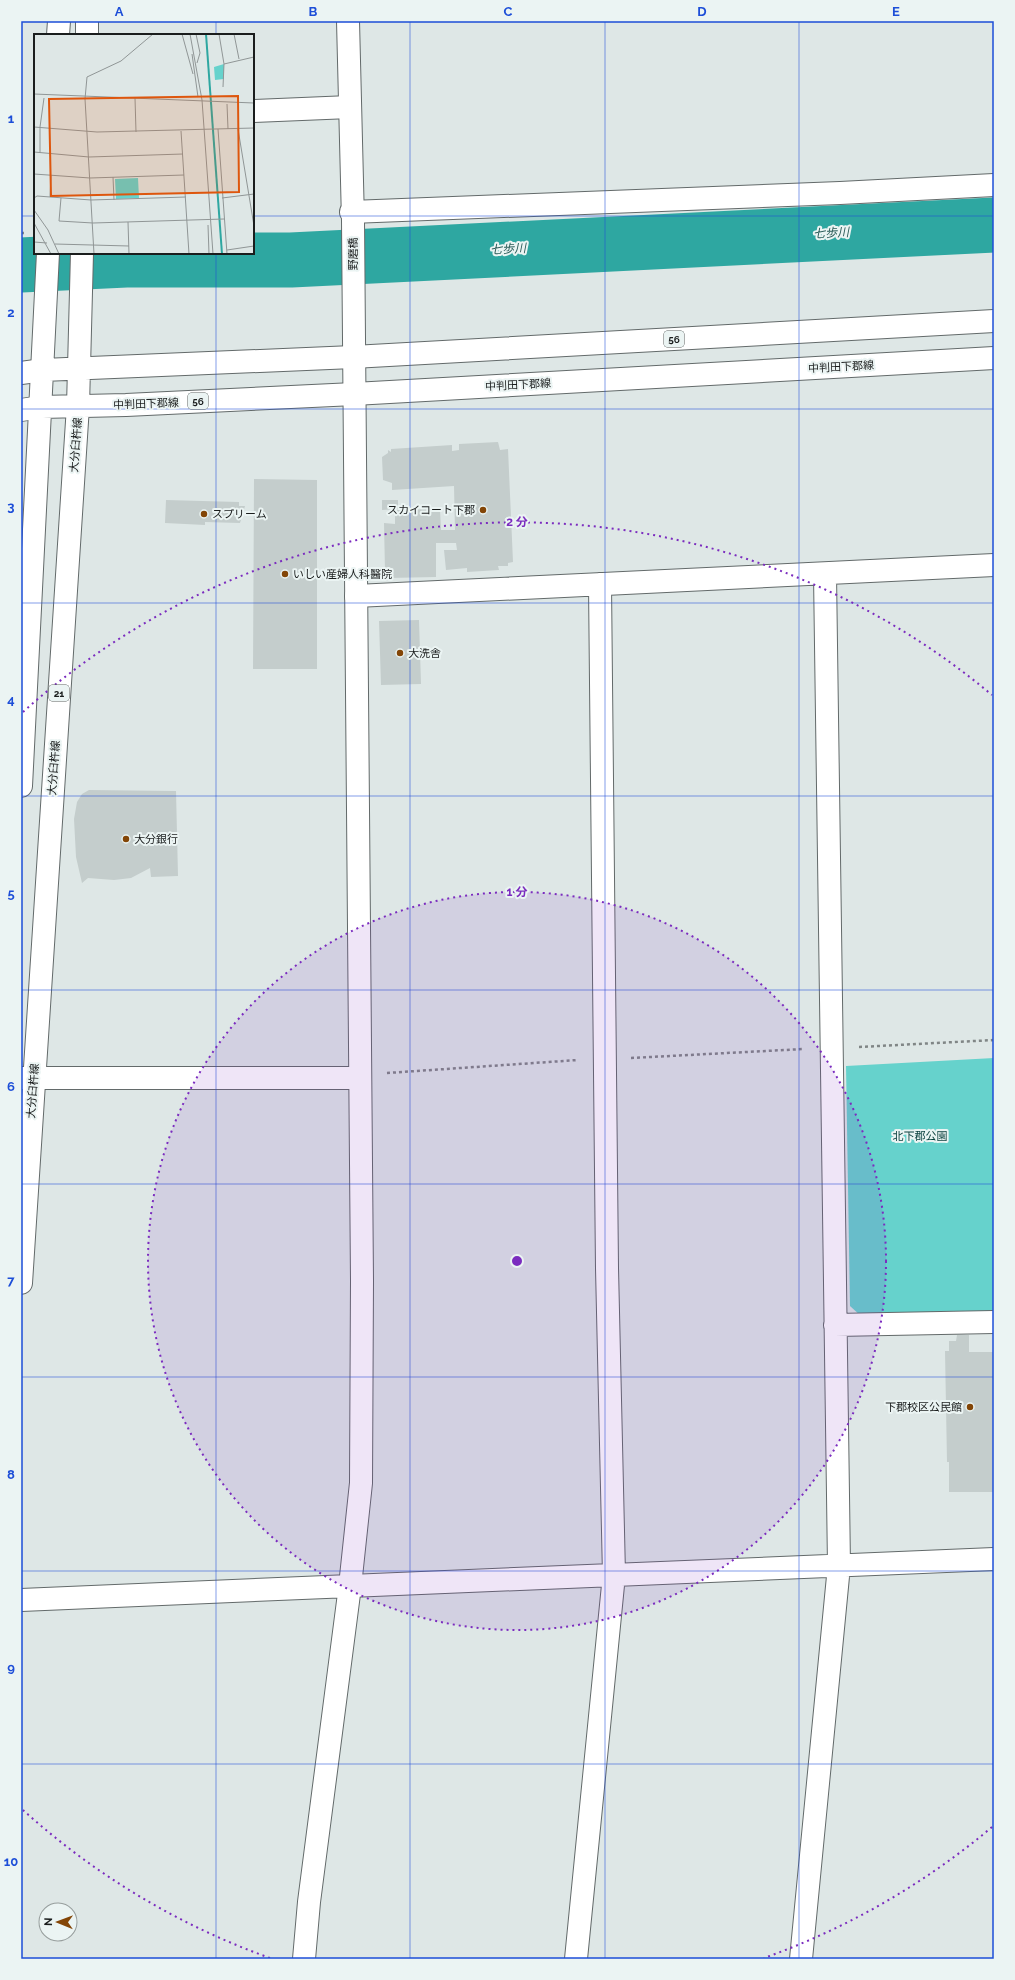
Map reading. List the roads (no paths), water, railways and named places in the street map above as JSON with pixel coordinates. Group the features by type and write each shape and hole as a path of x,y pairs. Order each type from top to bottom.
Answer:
{"street":[{"path":"58,34 59,21"},
{"path":"87,21 87,34"},
{"name":"野磨橋","path":"304,1959 309,1902 350,1586 361,1483 362,1274 354,357 348,21"},
{"path":"254,111 350,107"},
{"path":"352,216 994,184"},
{"path":"21,786 31,408 43,370 48,254"},
{"name":"大分臼杵線","path":"21,1283 28,1078 78,406 82,254"},
{"name":"56","path":"43,370 354,357 994,321"},
{"name":"中判田下郡線","path":"31,408 354,394 994,358"},
{"path":"21,373 43,370"},
{"path":"356,596 994,565"},
{"path":"801,1959 839,1566 825,574"},
{"path":"576,1959 614,1575 607,1268 600,584"},
{"path":"28,1078 360,1078"},
{"path":"835,1325 994,1322"},
{"path":"21,1600 994,1559"}],"waterway":[{"name":"七歩川","path":"21,265 126,260 291,260 994,225"}],"place":[{"name":"スカイコート下郡","path":"483,510"},
{"name":"スプリーム","path":"204,514"},
{"name":"いしい産婦人科醫院","path":"285,574"},
{"name":"大洗舎","path":"400,653"},
{"name":"大分銀行","path":"126,839"},
{"name":"下郡校区公民館","path":"970,1407"}],"park label":[{"name":"北下郡公園","path":"920,1136"}]}
